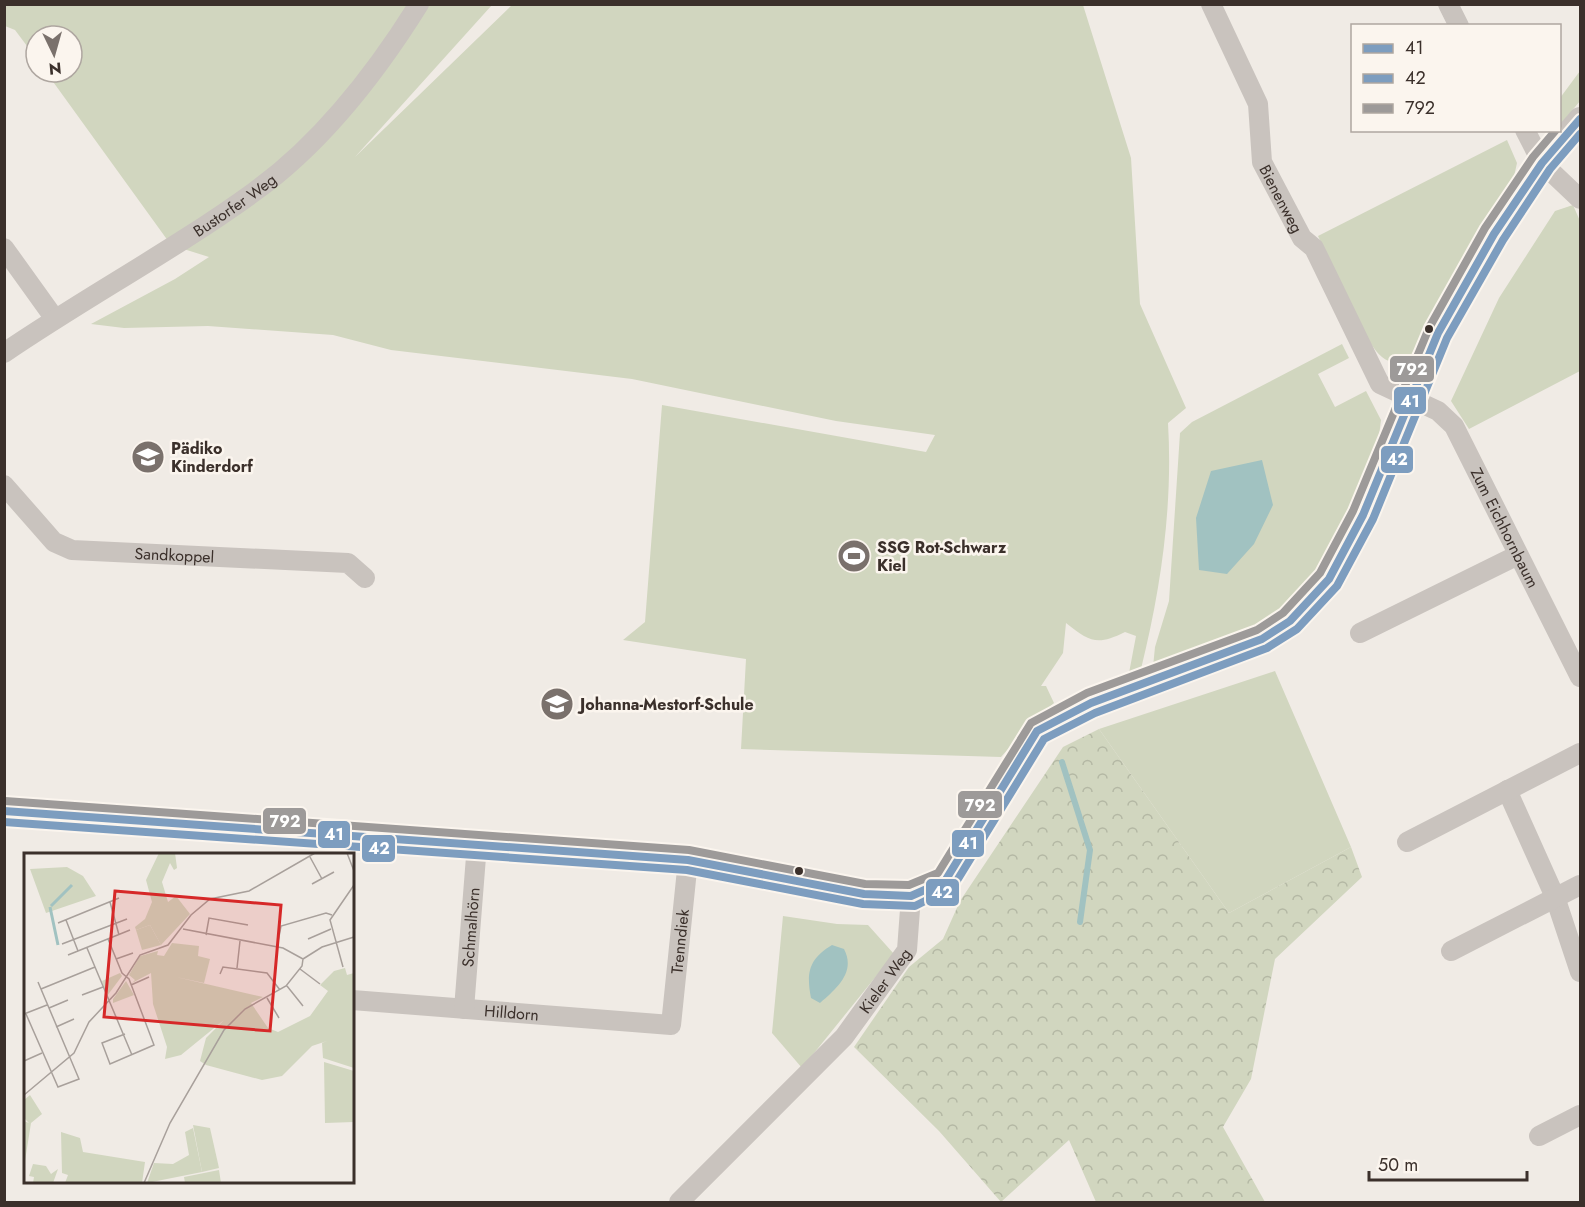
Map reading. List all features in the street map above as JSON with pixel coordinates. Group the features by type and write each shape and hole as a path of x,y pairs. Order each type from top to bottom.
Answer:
{"street":[{"name":"Bustorfer Weg","path":"4,353 255,191 308,146 357,91 402,33 419,4"},
{"name":"Bienenweg","path":"1211,4 1258,104 1262,162 1302,238 1314,248 1380,384 1411,399"},
{"path":"1448,4 1458,24"},
{"path":"5,811 688,860 864,894 911,896 945,881 1037,732 1091,703 1262,639 1290,621 1329,579 1363,515 1438,333 1494,234 1542,163 1581,119"},
{"path":"1526,132 1542,163 1581,199"},
{"path":"4,248 55,319"},
{"name":"Zum Eichhornbaum","path":"1411,399 1438,411 1454,426 1581,676"},
{"name":"Sandkoppel","path":"4,485 54,542 72,550 348,563 365,578"},
{"path":"1360,633 1518,555"},
{"path":"1407,842 1581,753"},
{"path":"1507,790 1555,897 1581,972"},
{"name":"Schmalhörn","path":"464,1009 477,844"},
{"name":"Trenndiek","path":"671,1025 688,860"},
{"path":"1451,951 1581,885"},
{"name":"Kieler Weg","path":"679,1203 844,1037 907,950 911,896"},
{"name":"Hilldorn","path":"354,1000 671,1025"},
{"path":"1539,1136 1581,1115"}],"green space":[{"path":"5,4 492,5 355,157 512,5 1083,5 1131,158 1140,304 1186,408 1168,423 1169,485 1164,547 1141,669 1129,673 1136,636 1125,632 1107,639 1094,640 1066,623 1063,653 1041,686 1046,686 1054,703 1032,722 1001,757 741,749 746,659 623,640 645,622 662,405 926,452 935,435 836,421 632,379 391,350 333,335 208,326 124,328 91,324 175,279 209,257 171,245 55,84 84,84 84,24 24,24 24,42 15,30 5,26"},
{"path":"1580,71 1580,101 1561,124 1561,97"},
{"path":"1507,140 1517,163 1513,181 1454,273 1409,359 1388,361 1382,357 1366,336 1318,236"},
{"path":"1573,205 1580,221 1580,371 1469,429 1451,401 1499,298 1555,211"},
{"path":"1342,344 1349,358 1318,374 1335,407 1366,391 1381,420 1377,452 1321,573 1294,606 1262,630 1206,653 1153,667 1155,647 1169,601 1180,433 1192,422"},
{"path":"1275,671 1351,847 1229,913 1099,729"},
{"path":"1099,729 1229,913 1351,847 1362,877 1275,959 1251,1079 1223,1127 1265,1202 1096,1202 1069,1140 1001,1202 939,1131 854,1047 909,967 943,939 960,901 1063,747"},
{"path":"783,916 837,924 868,925 894,954 802,1068 772,1033"}],"water":[{"path":"1262,460 1273,505 1254,544 1227,574 1199,570 1196,518 1211,471"},
{"path":"832,945 844,949 848,965 843,979 820,1003 811,998 809,973 818,956"}],"waterway":[{"path":"1062,762 1090,850 1080,922"}],"transit line":[{"name":"41","path":"4,811 688,860 864,894 911,896 945,881 1037,731 1091,703 1262,639 1290,621 1329,579 1363,515 1438,333 1494,234 1542,163 1580,119"},
{"name":"792","path":"5,801 689,850 865,884 909,885 938,873 1031,723 1087,693 1257,630 1283,613 1320,573 1353,511 1429,328 1485,228 1533,157 1554,132"},
{"name":"42","path":"4,822 687,870 863,904 915,906 953,887 1044,739 1095,713 1267,648 1297,629 1337,586 1373,519 1447,338 1503,240 1550,169 1580,134"}],"place":[{"name":"Pädiko Kinderdorf","path":"148,457"},
{"name":"SSG Rot-Schwarz Kiel","path":"854,556"},
{"name":"Johanna-Mestorf-Schule","path":"557,704"}]}
